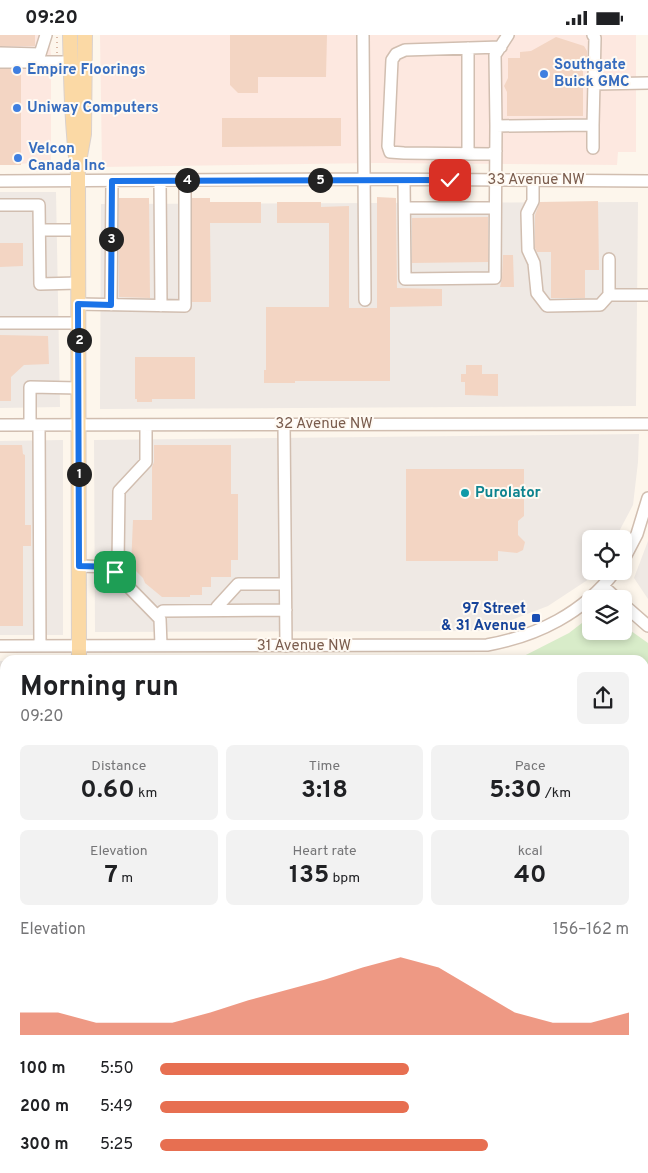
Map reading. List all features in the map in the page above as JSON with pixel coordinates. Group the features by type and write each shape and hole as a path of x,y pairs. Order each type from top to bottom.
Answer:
{"main road":[{"path":"70,35 64,61 78,178 79,655"},
{"path":"78,178 84,134 85,35"}],"street":[{"path":"0,53 40,53 46,35"},
{"path":"404,180 405,279 495,278 496,126 494,62 495,55 508,35"},
{"path":"593,35 595,38 593,147"},
{"path":"363,36 365,300"},
{"path":"496,151 490,154 390,152 388,146 392,60 396,54 405,49 501,47"},
{"path":"468,48 468,154"},
{"path":"0,62 64,61"},
{"path":"594,84 648,83"},
{"path":"496,126 593,125"},
{"name":"33 Avenue NW","path":"0,181 78,178 112,181 365,179 648,181"},
{"path":"533,180 533,201 527,213 528,250 534,263 537,293 547,306 600,305 609,295 609,259"},
{"path":"111,305 112,181"},
{"path":"160,181 161,306"},
{"path":"78,304 185,306 185,181"},
{"path":"0,205 39,205 40,284 78,283"},
{"path":"405,208 495,208"},
{"path":"40,230 78,230"},
{"path":"609,295 648,295"},
{"path":"0,323 78,323"},
{"path":"40,646 34,425 30,387 79,388"},
{"path":"284,424 286,646"},
{"name":"32 Avenue NW","path":"0,425 648,424"},
{"path":"79,566 118,566 119,491 146,462 146,425"},
{"path":"632,544 637,534 648,497"},
{"path":"115,567 117,575 161,622 161,645"},
{"name":"31 Avenue NW","path":"0,646 470,646 502,643 557,623 589,600 608,580"},
{"path":"216,610 238,584 285,584"},
{"path":"603,586 607,590"},
{"path":"157,616 163,611 286,610"},
{"path":"632,612 648,626"}],"path":[{"path":"56,35 64,61"}],"shaded area":[{"path":"0,35 49,35 51,56 51,162 0,165"},
{"path":"100,35 636,35 636,152 618,152 617,165 376,163 102,167"},
{"path":"0,192 56,192 60,407 0,408"},
{"path":"638,202 636,406 100,409 101,204"},
{"path":"639,434 633,505 620,530 582,530 582,580 587,580 548,606 482,631 95,632 94,440"},
{"path":"63,440 63,635 0,635 0,441"},
{"path":"648,541 648,599 634,578"}],"green space":[{"path":"582,623 582,640 632,640 632,632 648,643 648,655 526,655 569,633"}],"building":[{"path":"0,35 35,35 35,46 0,46"},
{"path":"230,35 327,35 326,77 258,77 258,93 238,93 230,85"},
{"name":"Southgate Buick GMC","path":"556,37 584,46 587,51 587,67 583,69 583,116 507,116 507,92 504,86 508,78 508,58 520,58 520,52 531,51"},
{"path":"0,69 21,69 21,165 0,165"},
{"path":"222,118 341,118 341,146 222,147"},
{"path":"431,161 460,161 460,167 431,166"},
{"path":"377,197 396,198 397,288 442,289 442,306 390,307 390,381 295,381 295,383 264,383 264,370 266,370 266,307 329,307 329,223 277,223 277,202 321,202 321,207 349,206 349,308 377,308"},
{"path":"119,198 149,198 150,298 119,297"},
{"path":"192,198 210,198 210,202 261,202 261,223 210,223 211,302 192,302"},
{"path":"598,201 599,270 585,270 585,298 551,298 551,252 537,252 535,248 535,215 540,202"},
{"path":"488,217 488,262 412,263 412,218"},
{"path":"0,243 23,243 23,266 0,267"},
{"path":"503,255 513,255 514,287 500,287"},
{"path":"0,335 48,336 49,364 24,365 11,377 11,401 0,401"},
{"path":"135,357 195,357 195,399 152,399 152,402 137,402 137,399 135,399"},
{"path":"466,365 482,365 482,374 498,374 498,396 465,395 465,382 461,382 461,374 466,374"},
{"path":"0,445 22,445 23,454 25,455 25,525 31,525 31,546 23,546 23,626 0,626"},
{"path":"154,445 231,445 231,494 238,494 238,560 231,560 231,577 211,577 211,587 202,587 202,595 162,597 145,583 143,578 131,566 133,520 152,520"},
{"name":"Purolator","path":"406,469 524,469 524,516 518,521 518,535 525,542 523,550 517,553 498,551 498,561 406,561"}],"place":[{"name":"Empire Floorings","path":"17,70"},
{"name":"Southgate Buick GMC","path":"544,74"},
{"name":"Uniway Computers","path":"17,108"},
{"name":"Velcon Canada Inc","path":"18,158"},
{"name":"Purolator","path":"465,493"},
{"name":"97 Street & 31 Avenue","path":"536,618"}],"route":[{"path":"115,572 115,567 79,566 78,304 111,305 112,181 450,180"}]}
